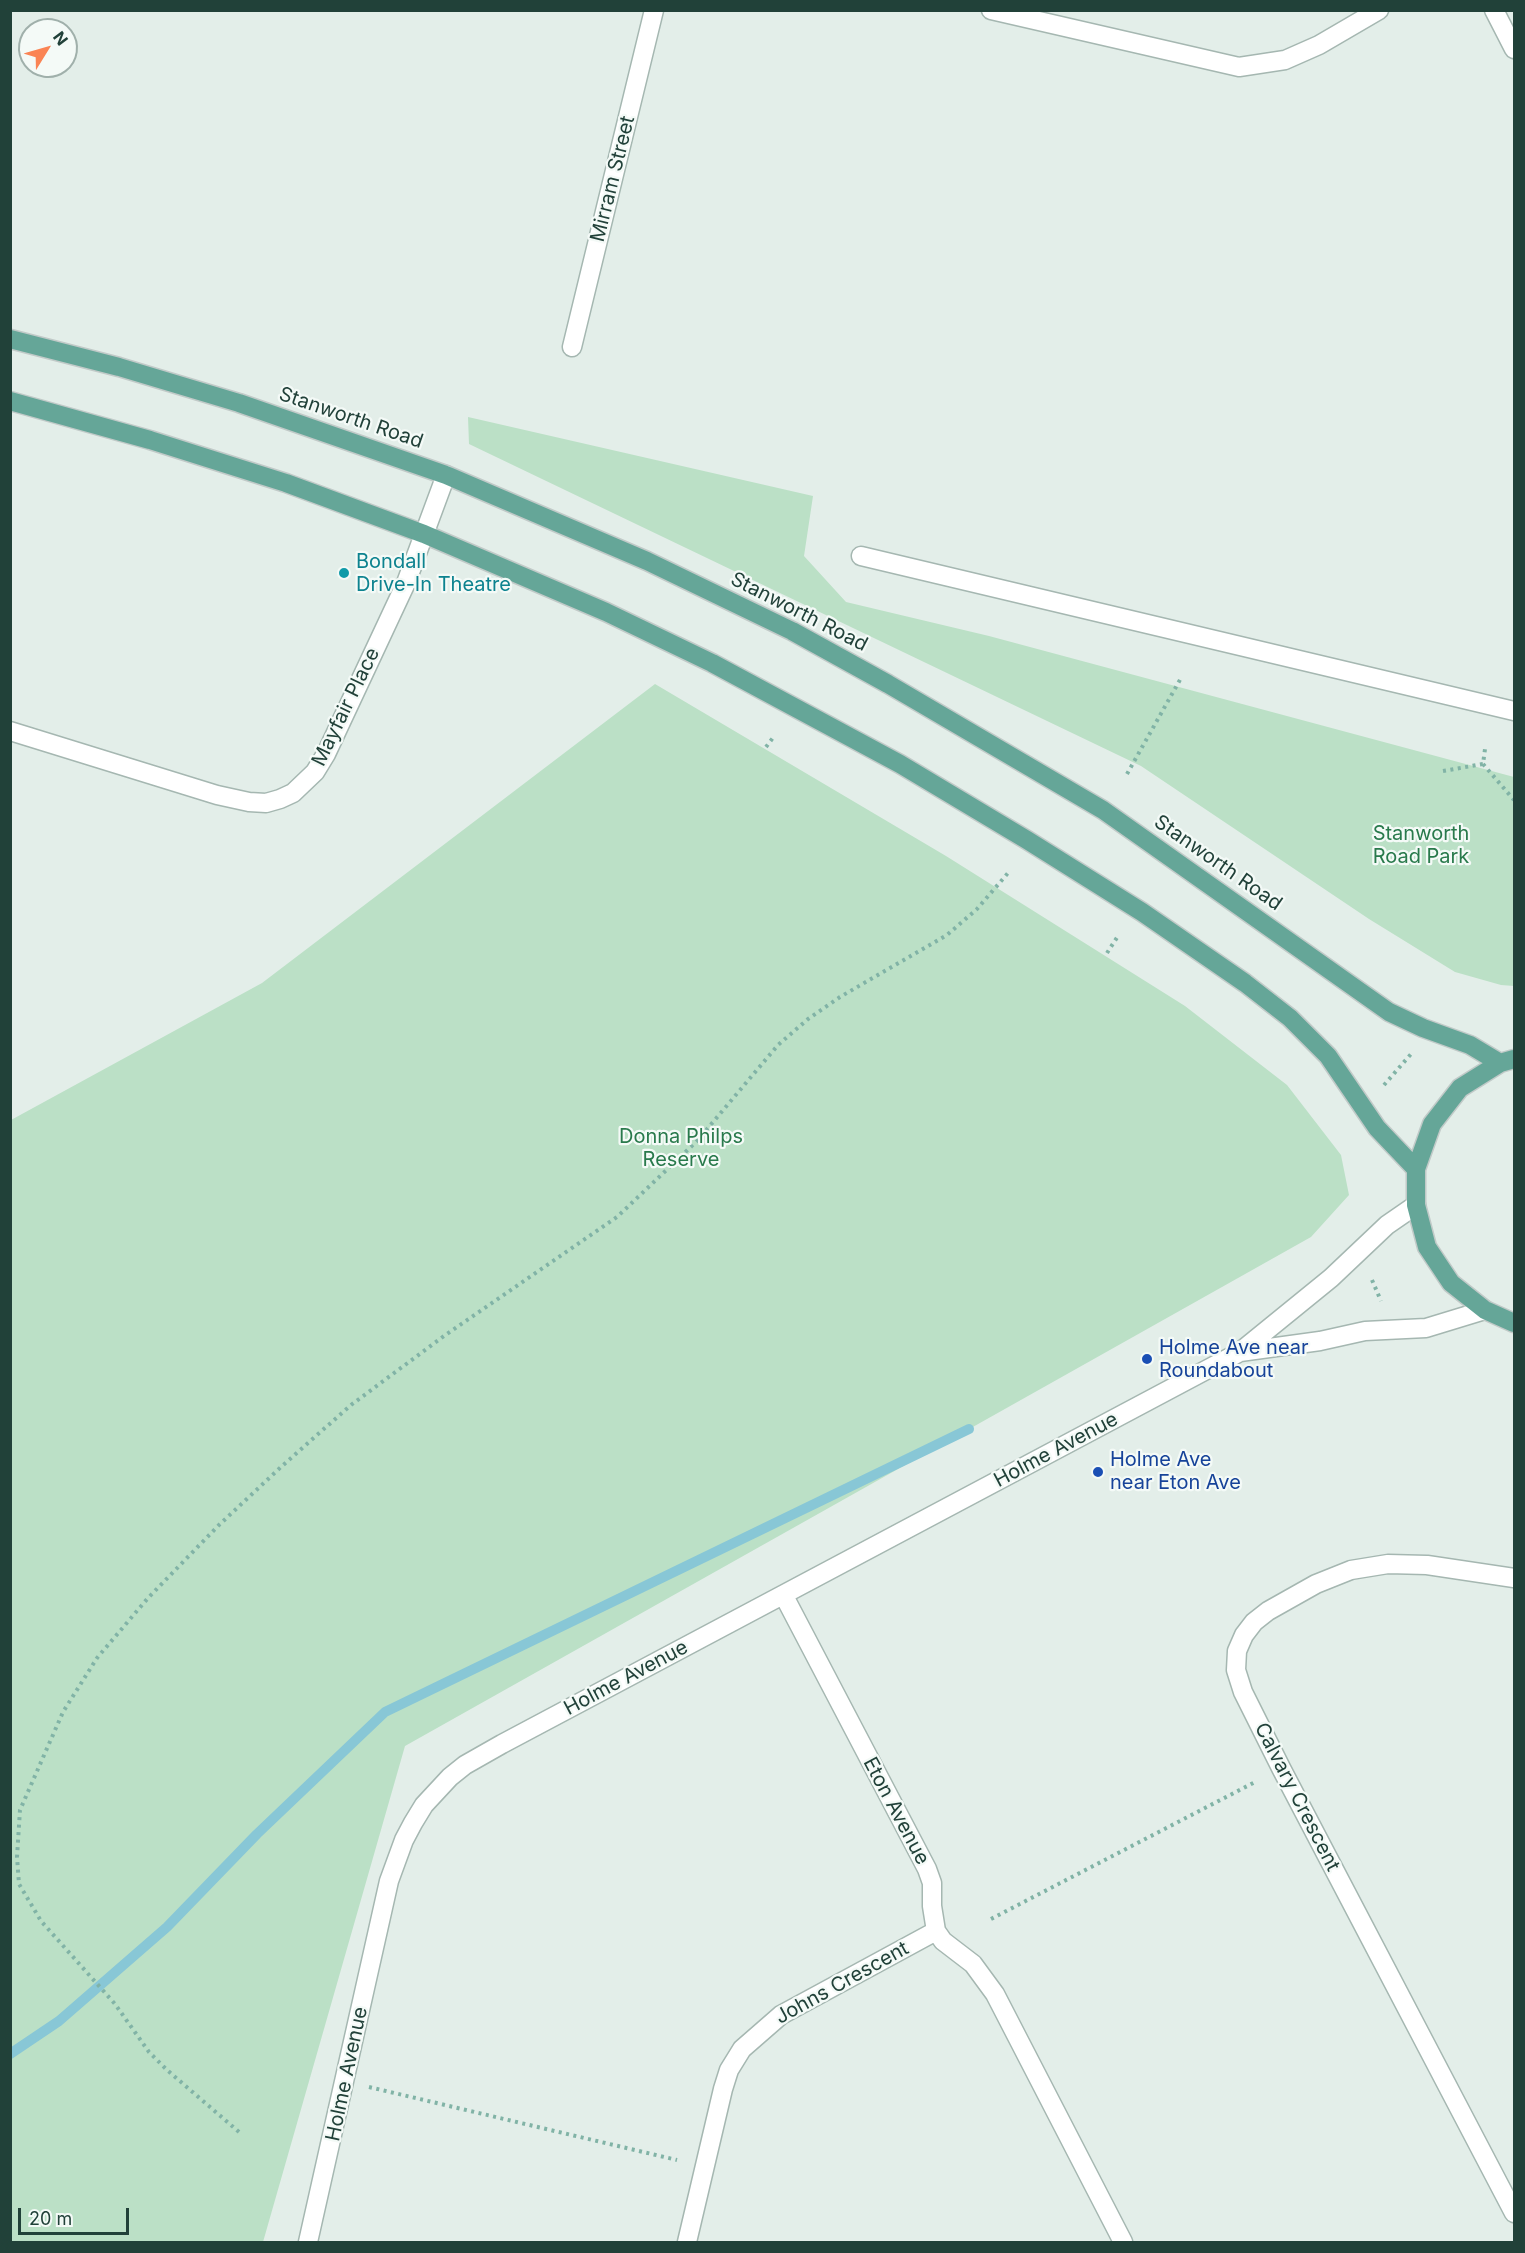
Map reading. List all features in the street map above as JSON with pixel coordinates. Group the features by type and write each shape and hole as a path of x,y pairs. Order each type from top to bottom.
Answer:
{"main road":[{"name":"Stanworth Road","path":"10,339 119,367 239,403 446,475 647,561 792,631 888,684 1102,810 1246,909 1389,1012 1507,1061"},
{"path":"10,401 150,440 286,483 424,534 606,612 770,693 900,764 1142,912 1245,983 1290,1018 1328,1056 1377,1128 1416,1169"},
{"path":"1507,1061 1460,1088 1432,1125 1416,1169 1416,1204 1427,1247 1451,1283 1485,1310 1515,1323"}],"street":[{"name":"Mirram Street","path":"572,347 654,10"},
{"path":"991,10 1239,67 1285,60 1319,45 1379,10"},
{"path":"1494,10 1515,49"},
{"name":"Mayfair Place","path":"10,731 217,795 249,802 266,803 280,800 304,784 326,754 406,583 446,475"},
{"path":"861,556 1515,711"},
{"name":"Holme Avenue","path":"308,2242 389,1881 412,1823 438,1789 465,1765 493,1749 1240,1352 1331,1278 1387,1225 1416,1204"},
{"name":"Holme Avenue","path":"1240,1352 1320,1341 1365,1331 1426,1328 1485,1310"},
{"name":"Calvary Crescent","path":"1515,1578 1427,1565 1388,1564 1351,1570 1316,1584 1268,1611 1254,1622 1244,1635 1237,1652 1236,1670 1243,1692 1281,1768 1515,2213"},
{"name":"Eton Avenue","path":"784,1596 927,1869 932,1883 932,1906 936,1931"},
{"path":"936,1931 943,1941 973,1964 995,1994 1123,2242"},
{"name":"Johns Crescent","path":"687,2242 729,2070 742,2049 780,2015 936,1931"}],"path":[{"path":"1127,774 1181,678"},
{"path":"766,747 775,735"},
{"path":"1485,749 1483,764 1515,800"},
{"path":"1443,771 1483,764"},
{"path":"239,2132 149,2052 115,2004 41,1921 19,1884 17,1857 20,1810 63,1712 97,1658 148,1598 219,1525 351,1405 444,1336 617,1217 697,1141 778,1045 808,1019 840,997 947,935 977,909 1008,873"},
{"path":"1107,953 1118,936"},
{"path":"1384,1085 1413,1052"},
{"path":"1368,1273 1381,1301"},
{"path":"991,1919 1281,1768"},
{"path":"10,1860 17,1857"},
{"path":"345,2082 705,2166"}],"green space":[{"name":"Stanworth Road Park","path":"468,417 813,496 804,556 846,602 989,636 1514,777 1514,986 1501,985 1455,972 1369,919 1141,766 469,444"},
{"name":"Donna Philps Reserve","path":"655,684 946,856 1185,1006 1287,1085 1341,1155 1349,1195 1311,1237 405,1746 263,2242 11,2242 11,1120 262,983"}],"waterway":[{"path":"10,2054 59,2021 167,1927 257,1834 385,1712 969,1429"}],"place":[{"name":"Bondall Drive-In Theatre","path":"344,573"},
{"name":"Holme Ave near Roundabout","path":"1147,1359"},
{"name":"Holme Ave near Eton Ave","path":"1098,1472"}]}
